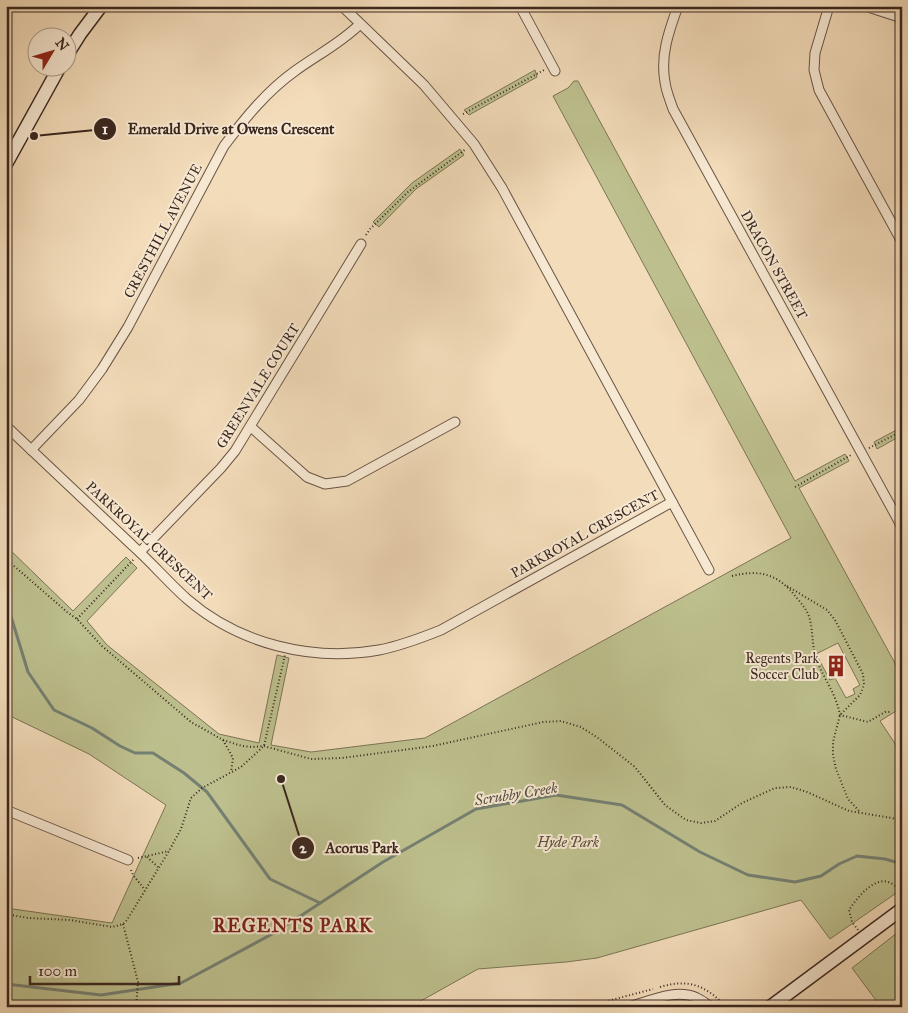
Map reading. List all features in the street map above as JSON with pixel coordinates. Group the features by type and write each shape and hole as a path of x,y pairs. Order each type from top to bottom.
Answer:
{"street":[{"path":"78,37 101,6"},
{"name":"PARKROYAL CRESCENT","path":"6,426 188,599 214,618 264,642 286,648 321,653 352,653 380,650 441,630 672,502 502,188 474,144 424,85 342,6"},
{"path":"520,6 554,68"},
{"name":"DRACON STREET","path":"678,6 667,36 663,58 665,83 673,109 902,527"},
{"path":"829,6 815,53 814,70 819,90 902,242"},
{"path":"865,6 902,18"},
{"name":"CRESTHILL AVENUE","path":"31,450 79,400 102,369 128,327 224,146 244,119 270,91 294,71 346,38 360,24"},
{"path":"6,164 53,78"},
{"name":"GREENVALE COURT","path":"140,552 236,451 361,244"},
{"path":"251,427 307,477 325,484 347,481 455,422"},
{"path":"672,502 709,570"},
{"path":"6,810 128,860"},
{"path":"770,1007 902,910"},
{"path":"629,1007 672,995 685,994 697,998 711,1007"}],"path":[{"path":"463,114 554,68"},
{"path":"361,244 370,229 408,192 474,144"},
{"path":"866,442 870,449 902,432"},
{"path":"795,487 852,455 849,449"},
{"path":"78,619 140,552"},
{"path":"6,559 67,612 78,619 102,646 191,722 223,740 253,748 264,746 311,759 342,758 433,746 543,722 561,721 582,727 635,767 665,805 686,820 701,823 715,821 742,803 774,788 791,787 807,792 839,807 862,814 892,818 902,822"},
{"path":"732,576 757,572 774,577 827,610 835,620 863,674 864,685 860,695 840,714"},
{"path":"787,586 810,619 816,658 837,701 840,714 833,742 833,755 848,799 862,814"},
{"path":"6,914 28,918 70,920 112,927 122,924 127,920 170,851 181,829 191,798 202,788 249,761 264,746 286,648"},
{"path":"840,714 865,722 885,712 890,712"},
{"path":"223,740 233,758 231,772"},
{"path":"145,891 133,875 128,860 170,851"},
{"path":"147,857 158,868"},
{"path":"863,938 852,922 850,910 856,899 872,885 884,880 892,882 898,888"},
{"path":"122,924 138,982 136,1006"}],"green space":[{"path":"535,70 537,77 469,115 464,110"},
{"name":"Hyde Park","path":"574,81 578,81 795,481 845,454 849,461 799,488 902,676 902,709 880,721 902,754 902,889 830,939 801,900 597,958 478,969 410,1007 6,1007 6,908 112,923 166,805 89,754 6,714 6,546 73,611 126,557 137,568 87,621 107,645 219,734 259,743 277,655 289,658 271,745 311,752 425,738 791,538 553,96 568,88","holes":["838,643 860,685 853,689 855,694 846,698 835,678 830,680 816,654"]},
{"path":"460,149 464,155 416,189 379,227 373,222 412,183"},
{"path":"902,427 902,435 877,449 874,442"},
{"path":"902,929 902,1007 881,1007 852,968"}],"waterway":[{"path":"6,600 28,672 54,710 92,728 135,753 153,753 184,773 207,792 270,879 320,903"},
{"name":"Scrubby Creek","path":"6,984 101,995 181,983 276,932 383,862 476,809 556,795 622,805 700,852 748,875 795,882 821,876 839,864 857,856 885,859 902,864"}],"place":[{"name":"Emerald Drive at Owens Crescent","path":"34,136"},
{"name":"Regents Park Soccer Club","path":"836,666"},
{"name":"Acorus Park","path":"281,779"}],"district":[{"name":"REGENTS PARK","path":"293,925"}]}
